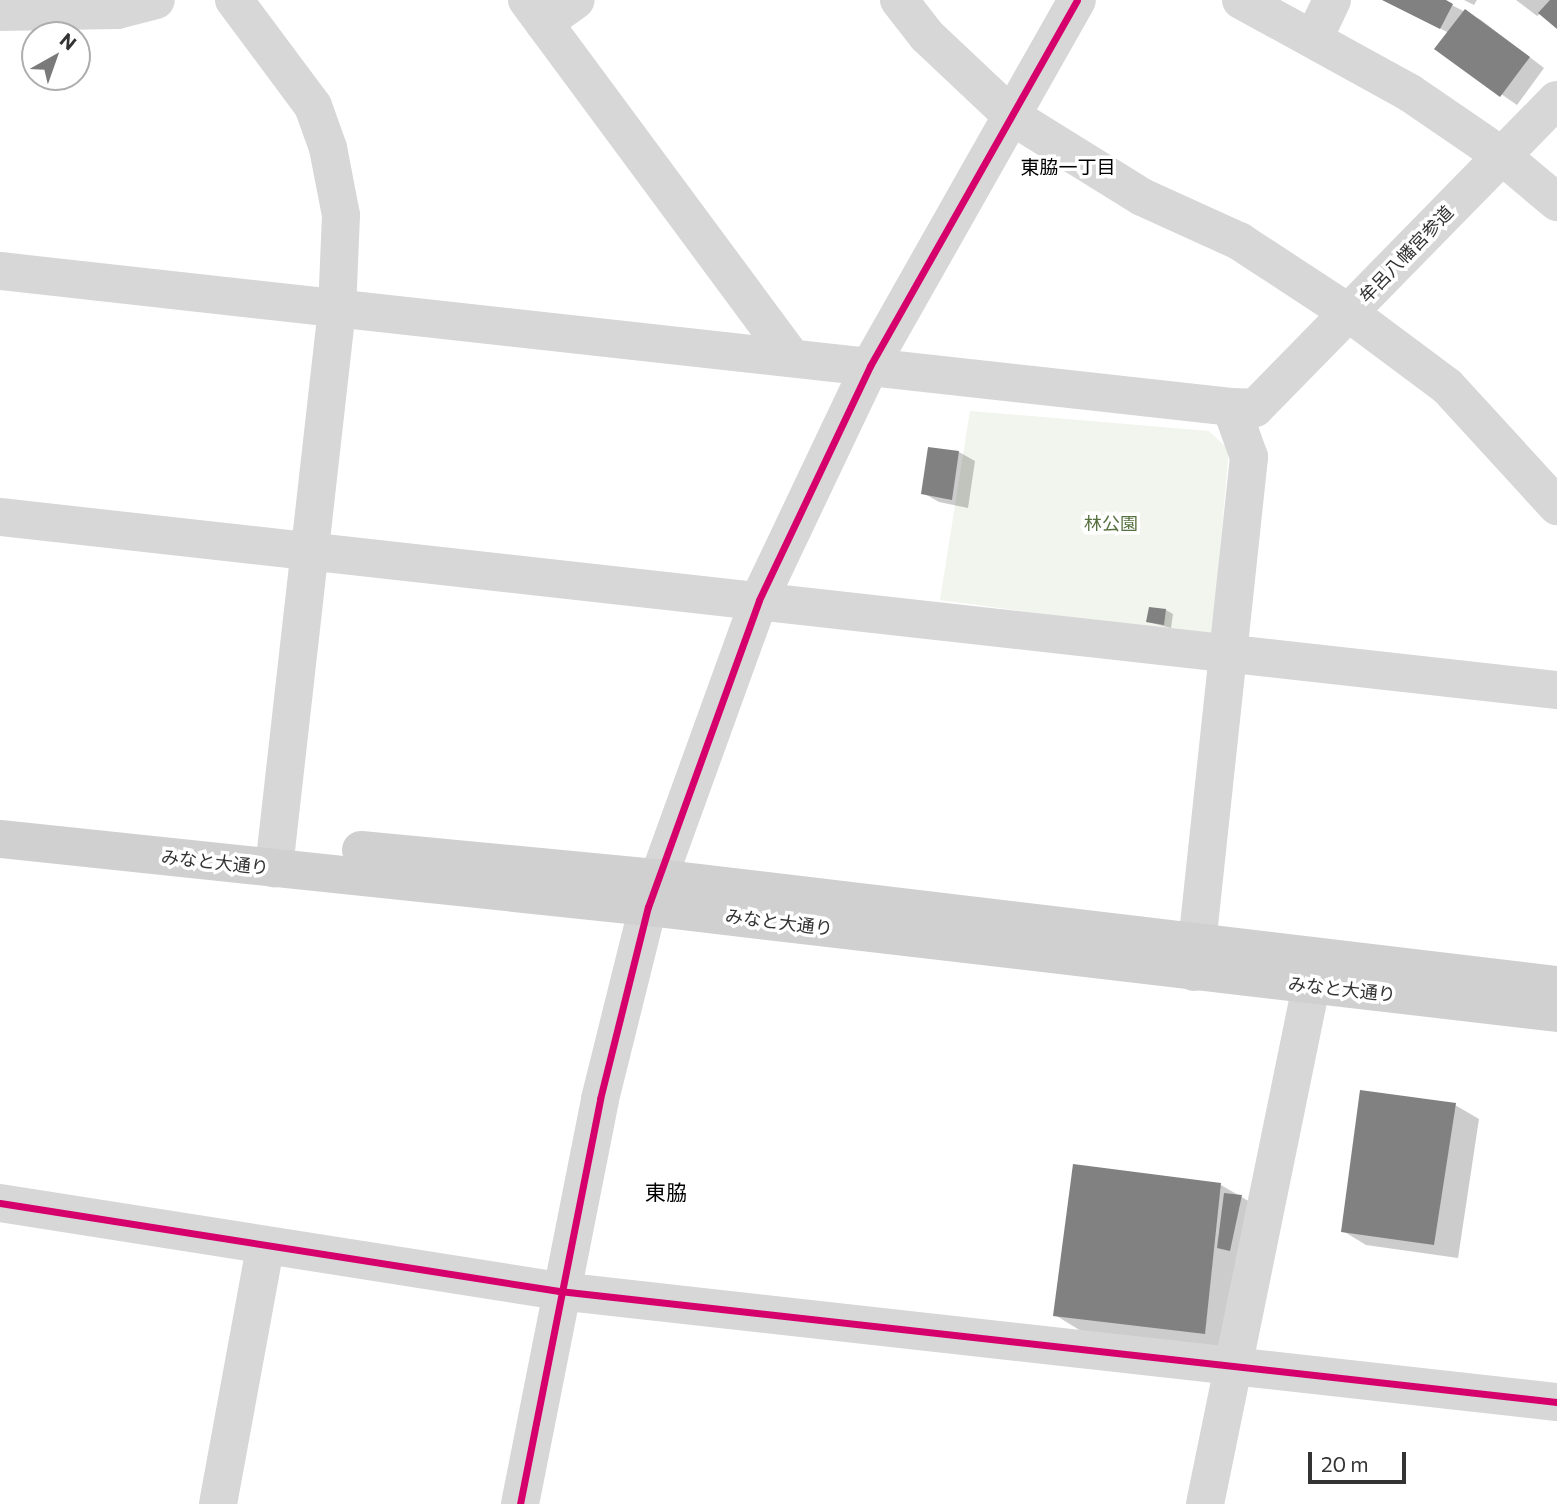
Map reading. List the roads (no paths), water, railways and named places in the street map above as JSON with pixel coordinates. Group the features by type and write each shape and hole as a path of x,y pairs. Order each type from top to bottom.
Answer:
{"main road":[{"name":"みなと大通り","path":"0,813 276,855"},
{"name":"みなと大通り","path":"0,839 276,855 653,892 1313,972 1557,1013"},
{"name":"みなと大通り","path":"1313,972 1557,985"}],"street":[{"path":"0,12 117,9 156,0"},
{"path":"234,0 298,80 328,148 341,215 337,309 276,855"},
{"path":"576,0 536,12 790,356"},
{"path":"899,0 927,36 1013,117 1142,197 1239,241 1349,313 1447,386 1557,506"},
{"path":"520,1504 559,1291 653,892 759,600 870,366 935,246 1013,117 1077,0"},
{"path":"1241,0 1410,93 1502,156 1557,202"},
{"path":"1314,38 1332,0"},
{"name":"牟呂八幡宮参道","path":"1243,407 1349,313 1557,100"},
{"path":"0,271 1243,407 1249,457 1196,957"},
{"path":"0,517 1557,690"},
{"path":"1205,1504 1313,972"},
{"path":"0,1203 265,1247 559,1291 1557,1402"},
{"path":"218,1504 265,1247"}],"district":[{"name":"東脇一丁目","path":"1068,167"},
{"name":"東脇","path":"666,1192"}],"park label":[{"name":"林公園","path":"1111,523"}]}
